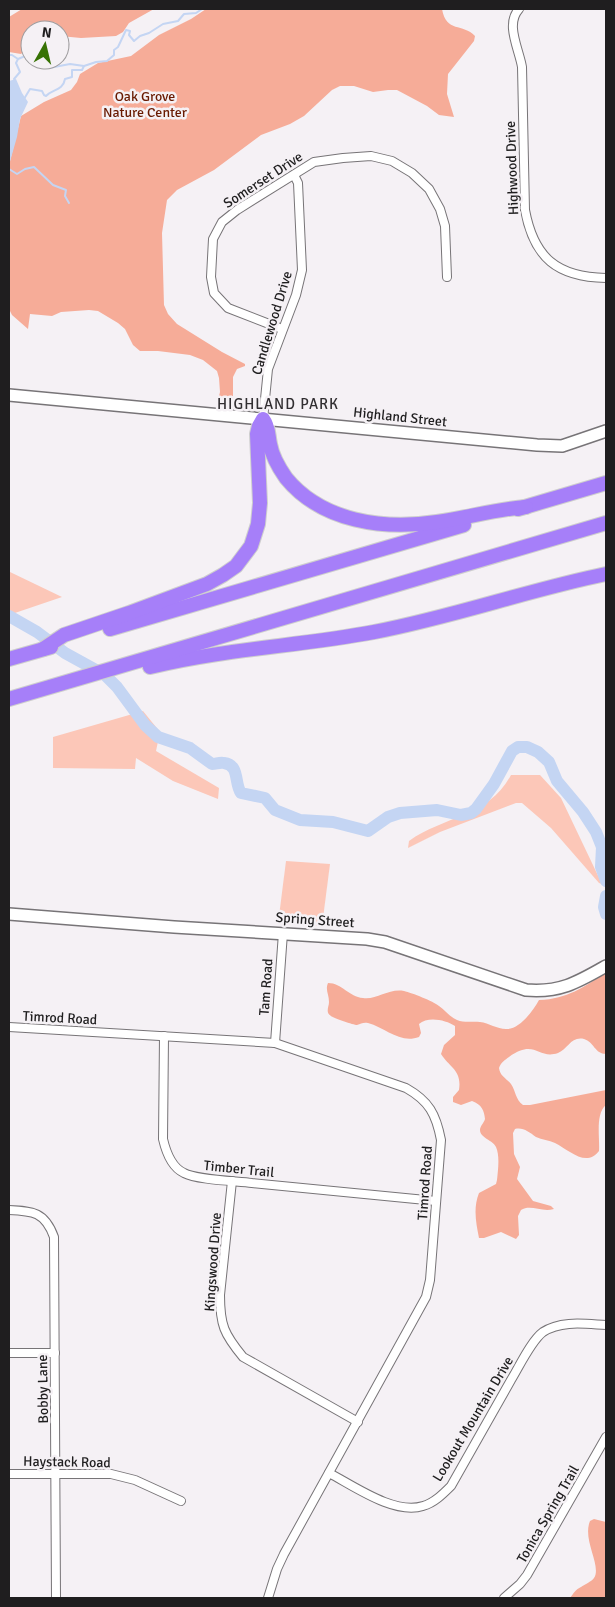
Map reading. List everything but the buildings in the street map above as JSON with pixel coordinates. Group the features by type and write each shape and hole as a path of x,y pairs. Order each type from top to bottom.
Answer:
{"highway":[{"path":"93,630 207,584 223,575 240,561 251,546 258,524 260,503 257,434 263,419 268,427 270,445 279,468 291,483 318,504 349,518 379,524 419,524 526,507"},
{"path":"13,658 43,649 59,638 93,630 606,484"},
{"path":"9,699 85,677 115,674 606,523"},
{"path":"143,664 377,631 606,574"}],"street":[{"name":"Highwood Drive","path":"519,9 513,20 513,31 520,52 522,67 524,210 528,228 536,246 548,260 566,272 587,278 606,278"},
{"name":"Somerset Drive","path":"282,329 228,308 214,293 211,277 213,239 222,222 314,162 371,156 392,161 412,173 429,189 440,209 445,226 447,277"},
{"name":"Candlewood Drive","path":"263,419 267,372 296,295 302,270 298,184 294,175"},
{"name":"Highland Street","path":"9,395 552,446 562,446 584,440 606,431"},
{"name":"Spring Street","path":"9,914 367,939 385,942 526,990 553,990 576,984 606,966"},
{"name":"Tam Road","path":"275,1043 282,933"},
{"name":"Timrod Road","path":"9,1027 275,1043 406,1088 420,1095 430,1107 438,1123 440,1140 436,1201 430,1280 426,1297 276,1569 268,1598"},
{"name":"Timber Trail","path":"164,1036 163,1138 166,1153 173,1164 183,1173 232,1181 436,1201"},
{"name":"Kingswood Drive","path":"232,1181 220,1295 220,1312 224,1330 243,1356 358,1422"},
{"name":"Bobby Lane","path":"9,1210 28,1211 41,1216 50,1225 54,1237 56,1598"},
{"name":"Lookout Mountain Drive","path":"329,1473 391,1505 408,1508 423,1506 440,1497 451,1486 532,1345 542,1333 556,1326 578,1324 606,1325"},
{"path":"9,1353 55,1353"},
{"name":"Tonica Spring Trail","path":"504,1598 527,1575 606,1437"},
{"name":"Haystack Road","path":"9,1474 111,1474 125,1477 180,1501"}],"shaded area":[{"path":"10,572 62,597 9,615"},
{"path":"143,711 160,732 156,751 219,788 218,799 173,781 136,758 135,769 53,768 53,737"},
{"path":"511,775 540,775 561,798 602,884 599,883 551,828 522,803 516,803 440,832 408,848 409,841 491,800 502,789"},
{"path":"286,861 330,864 322,926 278,924"}],"green space":[{"path":"22,9 154,9 129,23 123,32 116,36 70,37 70,20 20,20 20,54 9,52 9,17"},
{"name":"Oak Grove Nature Center","path":"206,9 442,9 447,22 475,36 474,41 448,74 447,94 454,117 439,115 427,106 397,90 373,92 354,86 340,86 332,90 304,116 290,124 261,135 214,170 177,190 167,200 162,233 164,305 168,314 177,324 245,364 245,366 237,369 233,377 233,406 224,409 220,408 217,404 220,392 217,371 203,360 190,355 140,351 133,345 125,329 98,311 61,312 52,316 30,314 28,329 10,311 9,165 21,116 44,102 71,90 80,74 98,63 131,56 159,35"},
{"path":"606,973 606,1054 599,1052 584,1039 576,1039 558,1053 546,1054 525,1049 503,1061 499,1068 523,1105 606,1090 606,1105 600,1114 599,1120 599,1151 594,1156 583,1158 555,1143 536,1137 526,1130 515,1129 513,1133 514,1154 520,1167 517,1179 533,1201 551,1206 554,1209 525,1208 521,1210 518,1216 519,1235 516,1239 501,1232 479,1238 476,1215 477,1199 479,1193 496,1184 498,1155 496,1147 481,1133 480,1129 485,1119 480,1106 472,1101 461,1105 453,1102 453,1097 459,1090 459,1078 441,1054 444,1045 455,1035 455,1026 447,1022 427,1020 419,1024 421,1033 419,1037 412,1039 399,1037 368,1023 357,1025 344,1021 328,1013 328,983 337,985 363,998 393,991 404,991 436,1004 457,1020 483,1023 506,1029 521,1023 539,1000 567,995"},
{"path":"594,1519 606,1522 606,1598 570,1598 578,1589 593,1579 596,1573 588,1536 590,1521"}],"water":[{"path":"16,79 28,102 20,119 9,165 9,81"}],"waterway":[{"path":"70,64 84,66 107,61 114,55 114,50 118,47 126,30 130,31 129,35 134,41 163,24 178,21 184,14 196,13 202,9"},
{"path":"9,55 18,59"},
{"path":"14,79 20,72 16,63 20,58"},
{"path":"24,99 30,89 42,91 46,96 60,88 65,79 72,77 72,70 82,70 84,66"},
{"path":"9,169 17,174 25,169 34,167 53,185 66,190 65,196 69,203"},
{"path":"9,616 37,632 65,653 105,675 117,687 145,725 158,737 190,748 212,764 229,764 235,771 241,793 265,798 275,810 300,820 333,822 368,831 388,817 400,813 437,810 461,815 471,813 494,784 512,751 518,747 527,747 538,752 549,762 557,781 583,812 596,832 602,847 601,867 606,881"},
{"path":"606,896 604,907 606,914"}],"district":[{"name":"HIGHLAND PARK","path":"278,404"}]}
